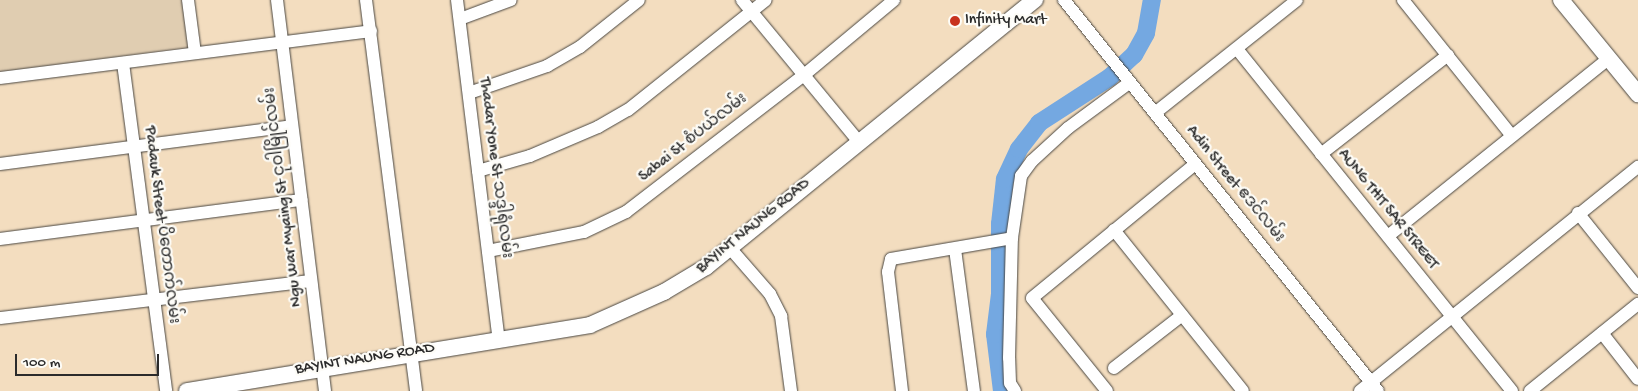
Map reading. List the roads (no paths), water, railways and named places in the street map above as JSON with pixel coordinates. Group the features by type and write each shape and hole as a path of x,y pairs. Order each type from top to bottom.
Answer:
{"main road":[{"name":"BAYINT NAUNG ROAD","path":"187,391 245,386 322,367 590,325 664,292 706,267 1035,0"},
{"path":"1561,0 1638,94"}],"street":[{"path":"188,0 195,54"},
{"name":"Ngu War Myaing St ငုဝါမြိုင်လမ်း","path":"277,0 325,391"},
{"path":"366,0 416,391"},
{"name":"Thadar Yone St သဒ္ဒါရုံလမ်း","path":"457,0 499,340"},
{"path":"460,19 511,0"},
{"path":"469,93 547,66 580,47 639,0"},
{"path":"742,0 859,142"},
{"path":"478,171 530,156 598,127 628,110 766,0"},
{"name":"Sabai St စံပယ်လမ်း","path":"488,251 584,232 626,212 804,75 894,0"},
{"name":"Adin Street ဧဒင်လမ်း","path":"1064,0 1375,387"},
{"path":"1154,113 1298,0"},
{"path":"1403,0 1512,136"},
{"path":"0,78 370,31"},
{"name":"AUNG THIT SAR STREET","path":"1237,49 1512,391"},
{"path":"1321,154 1448,55"},
{"path":"1388,236 1609,58"},
{"name":"Padauk Street ပိတောက်လမ်း","path":"123,62 166,391"},
{"path":"1015,391 1010,383 1007,240 1021,176 1032,161 1126,79"},
{"path":"0,164 292,126"},
{"path":"1107,391 1032,298 1195,164"},
{"path":"1360,391 1375,387 1453,318 1578,213 1638,167"},
{"path":"0,238 302,200"},
{"path":"1578,213 1638,288"},
{"path":"1114,230 1243,391"},
{"path":"902,391 889,264 891,258 1007,240"},
{"path":"730,248 770,294 781,316 791,391"},
{"path":"955,249 974,391"},
{"path":"0,318 311,281"},
{"path":"1530,391 1638,304"},
{"path":"1114,368 1182,315"},
{"path":"1602,333 1638,379"}],"waterway":[{"path":"1002,391 995,334 1000,294 1000,224 1005,179 1019,149 1039,123 1110,77 1134,55 1146,33 1152,0"}],"place":[{"name":"Infinity Mart","path":"955,21"}]}
